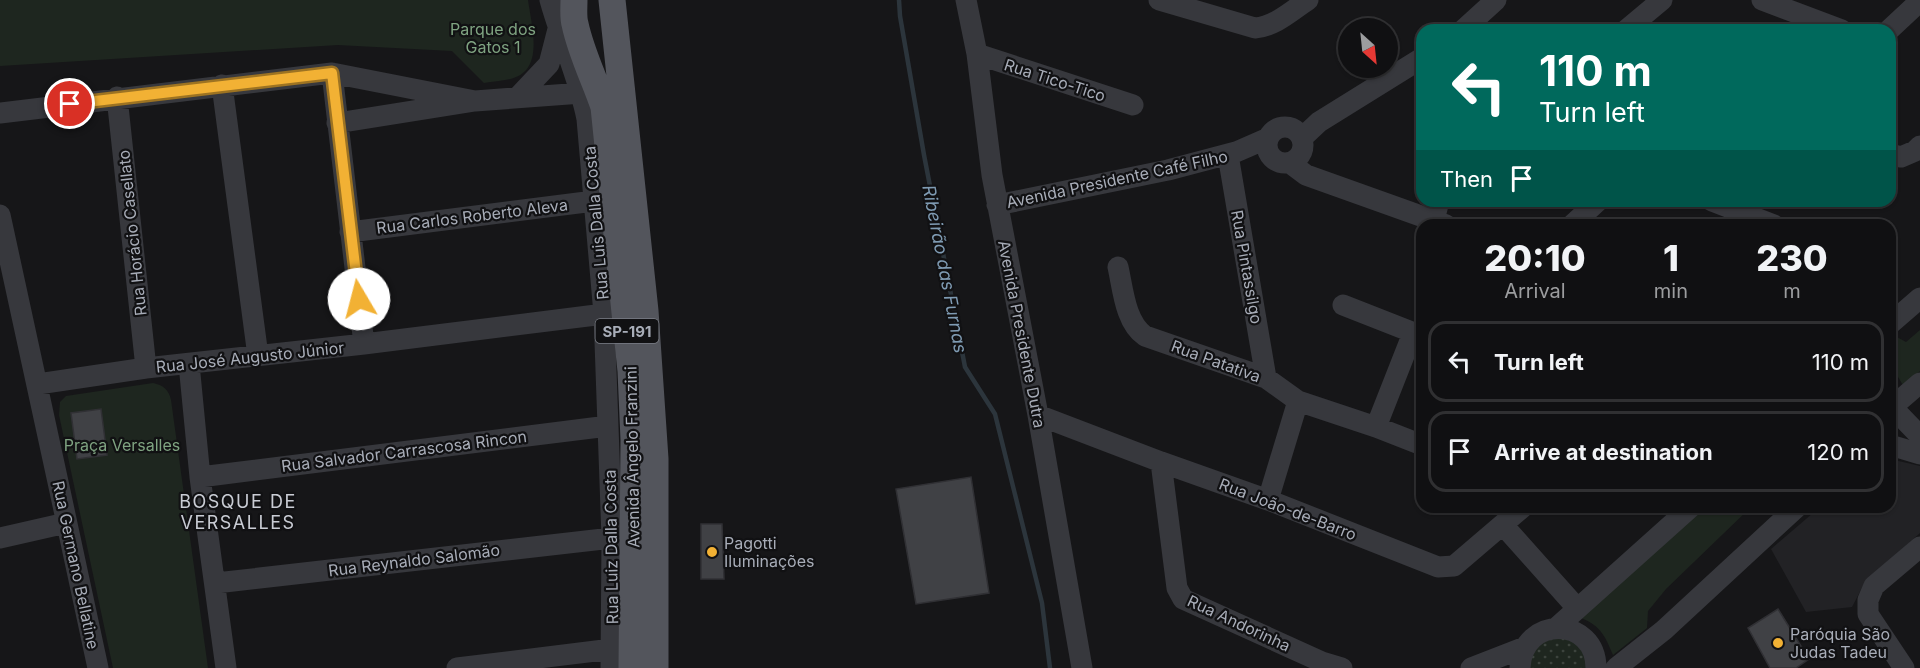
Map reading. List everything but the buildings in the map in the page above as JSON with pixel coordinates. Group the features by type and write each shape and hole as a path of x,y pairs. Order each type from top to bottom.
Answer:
{"main road":[{"name":"Avenida Ângelo Franzini","path":"574,0 574,22 604,107 631,371 634,440 632,668"},
{"name":"Avenida Ângelo Franzini","path":"612,0 645,311 656,459 655,668"}],"street":[{"name":"Rua Luis Dalla Costa","path":"550,0 558,29 582,93 587,119 604,314 608,426"},
{"name":"Avenida Presidente Dutra","path":"966,0 977,54 997,205 1038,415 1082,668"},
{"path":"1159,0 1255,28 1265,27 1275,22 1308,0"},
{"path":"1470,24 1496,0"},
{"path":"1633,24 1662,0"},
{"path":"1762,0 1826,24"},
{"path":"1895,24 1920,1"},
{"path":"518,98 549,64 558,29"},
{"name":"Rua Tico-Tico","path":"977,54 1133,105"},
{"name":"Avenida Presidente Café Filho","path":"997,205 1168,170 1232,154 1275,133 1319,122 1416,62"},
{"path":"0,113 117,97 332,73 476,101"},
{"path":"332,73 364,344"},
{"path":"222,85 258,356"},
{"path":"337,123 476,101 582,93"},
{"name":"Rua Horácio Casellato","path":"117,97 147,369"},
{"name":"Avenida Presidente Café Filho","path":"1232,154 1295,157 1319,122"},
{"path":"1295,157 1294,129 1275,133 1267,149 1295,157 1416,206"},
{"path":"1896,156 1901,157 1915,151 1920,146"},
{"name":"Rua Pintassilgo","path":"1232,154 1266,378"},
{"name":"Rua Carlos Roberto Aleva","path":"350,232 594,201"},
{"path":"1418,207 1440,216"},
{"path":"1578,219 1592,207"},
{"path":"1728,207 1758,219"},
{"name":"Rua Germano Bellatine","path":"0,215 98,668"},
{"name":"Rua Patativa","path":"1118,267 1131,321 1145,336 1266,378 1298,401 1416,443"},
{"path":"1896,319 1920,298"},
{"path":"1342,305 1416,333"},
{"name":"Rua José Augusto Júnior","path":"38,384 604,314"},
{"path":"1376,427 1416,338"},
{"path":"189,364 226,668"},
{"path":"1896,400 1920,383"},
{"path":"1268,500 1298,401"},
{"path":"1896,409 1920,435"},
{"name":"Rua João-de-Barro","path":"1038,415 1268,500 1438,567 1454,566 1516,513"},
{"name":"Rua Salvador Carrascosa Rincon","path":"201,477 608,426"},
{"name":"Rua Luiz Dalla Costa","path":"608,426 612,538 612,658"},
{"path":"1896,447 1920,454"},
{"name":"Rua Andorinha","path":"1161,462 1177,588 1183,599 1328,666"},
{"path":"1520,668 1520,658 1525,647 1538,634 1556,628 1684,513"},
{"path":"1616,668 1664,630 1791,513"},
{"path":"0,538 66,523"},
{"path":"1503,525 1577,608"},
{"name":"Rua Reynaldo Salomão","path":"216,583 612,538"},
{"path":"1908,662 1868,614 1868,600 1874,586 1920,547"},
{"path":"1556,628 1574,632 1588,643 1595,653 1596,668"},
{"path":"1471,668 1525,647"},
{"path":"457,668 612,658"}],"shaded area":[{"path":"1896,460 1920,466 1920,533 1865,582 1852,607 1806,612 1771,549 1813,513 1896,513"}],"green space":[{"name":"Parque dos Gatos 1","path":"0,0 528,0 533,32 533,54 525,71 516,77 484,83 452,51 338,45 0,66"},
{"path":"1920,330 1920,371 1904,387 1896,373 1896,337 1906,342"},
{"name":"Praça Versalles","path":"153,383 165,388 171,400 208,668 113,668 59,415 60,402 66,396"},
{"path":"1697,513 1745,513 1666,589 1648,611 1647,628 1613,655 1601,632 1593,624 1581,618"},
{"path":"1547,636 1576,639 1590,668 1526,668 1527,658"}],"waterway":[{"name":"Ribeirão das Furnas","path":"899,0 924,155 965,367 995,414 1042,603 1050,668"}],"place":[{"name":"Pagotti Iluminações","path":"712,552"},
{"name":"Paróquia São Judas Tadeu","path":"1778,643"}],"district":[{"name":"BOSQUE DE VERSALLES","path":"238,511"}],"route":[{"path":"70,104 332,73 359,299"}]}
